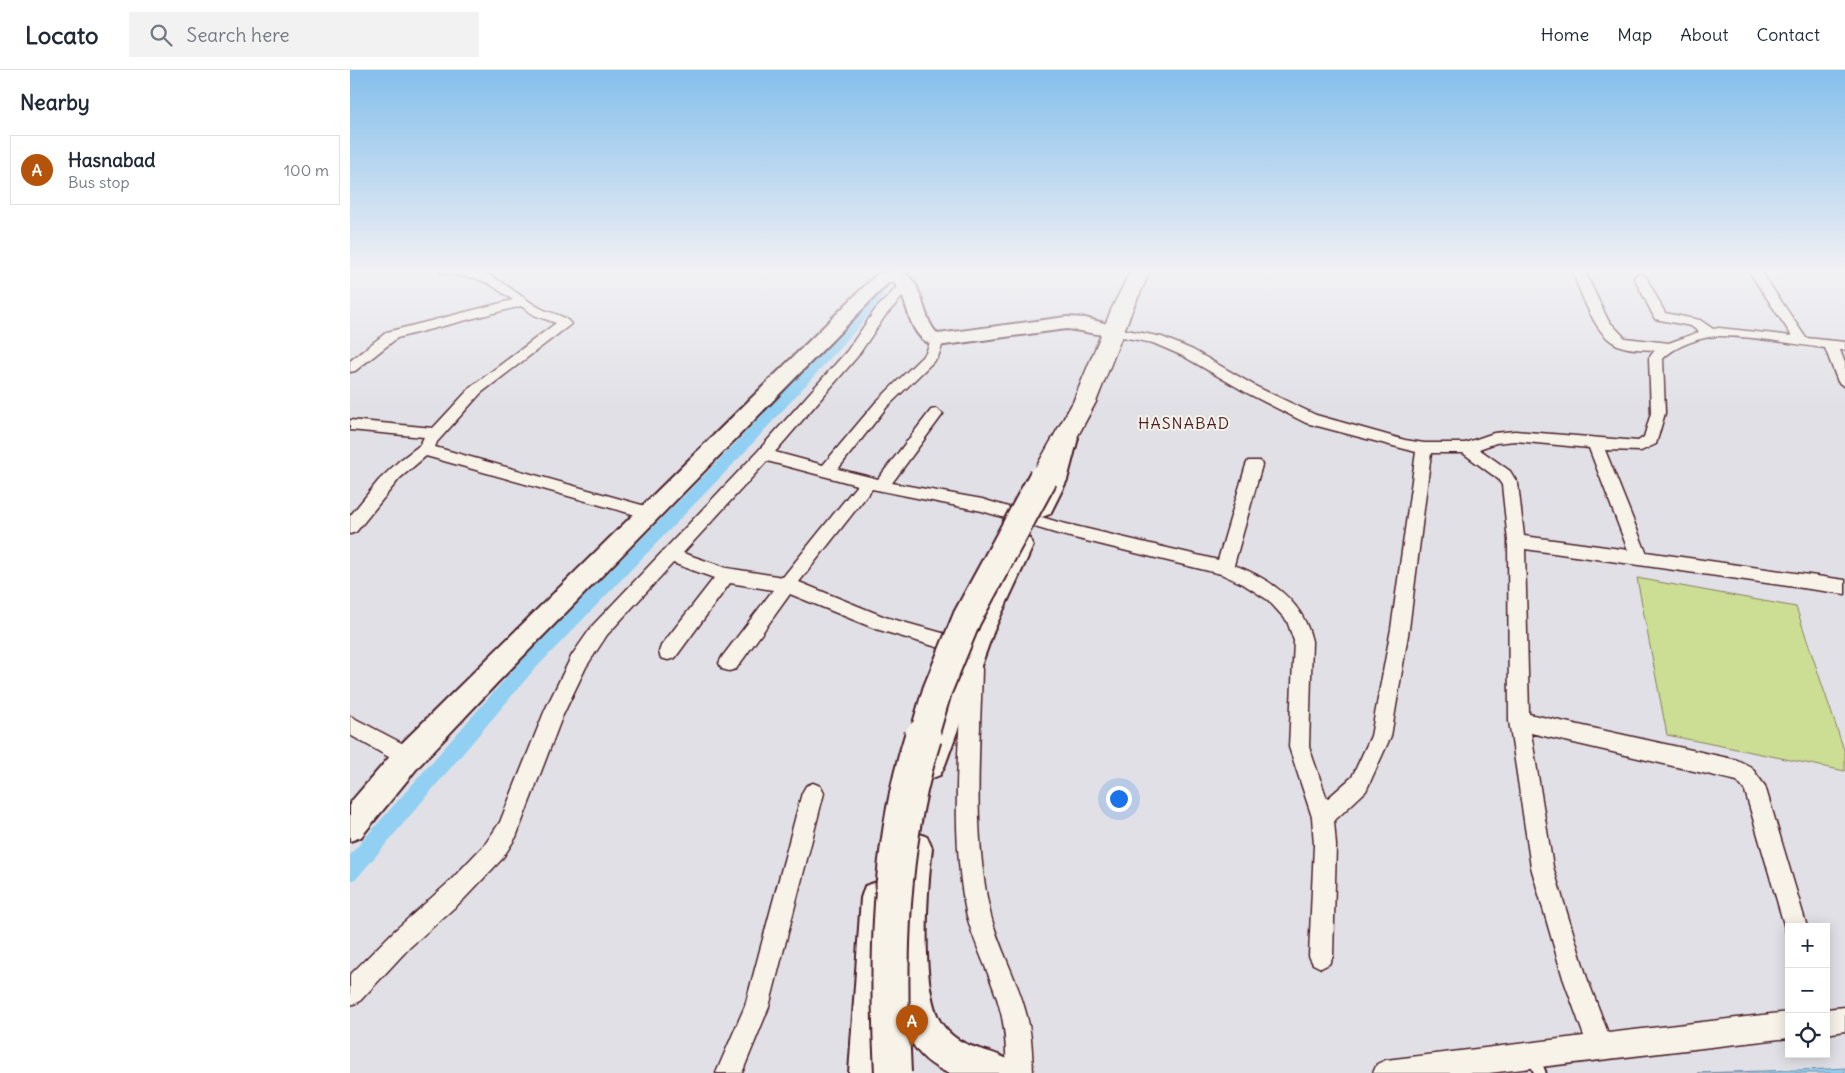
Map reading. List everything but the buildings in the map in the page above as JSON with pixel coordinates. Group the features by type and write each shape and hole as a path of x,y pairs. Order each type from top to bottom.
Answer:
{"main road":[{"path":"893,1073 889,976 892,904 900,830 930,714 958,639 978,596 1067,436 1096,375 1119,317"}],"street":[{"path":"350,368 392,334 468,317"},
{"path":"350,528 391,478 410,460 428,448 430,440 476,390 526,351 564,326 562,321 551,317"},
{"path":"350,826 408,757 650,513 839,317"},
{"path":"350,993 401,940 456,891 494,851 508,830 552,716 579,661 600,630 764,455 852,354 877,317"},
{"path":"921,317 926,333 930,338 937,340 1066,323 1085,324 1157,340 1188,353 1252,390 1311,419 1371,437 1424,448 1466,448 1494,438 1515,436 1631,447 1641,446 1651,440 1658,413 1656,358 1671,347 1708,332 1729,332 1838,345 1845,382"},
{"path":"1601,317 1613,336 1625,342 1671,347"},
{"path":"1664,317 1695,323 1708,332"},
{"path":"1786,317 1802,341"},
{"path":"828,471 881,405 933,354 937,340"},
{"path":"729,663 787,585 936,414"},
{"path":"350,425 436,434"},
{"path":"867,1073 873,939 881,862 893,796 916,716 960,646 996,597 1023,518 1056,480 1067,436"},
{"path":"1595,444 1640,558"},
{"path":"428,448 432,453 650,513"},
{"path":"1323,817 1359,784 1381,736 1400,629 1412,525 1424,448"},
{"path":"1466,448 1504,475 1510,484 1516,541 1519,721 1542,867 1575,978 1601,1046"},
{"path":"764,455 931,497 982,505 1023,518 1224,568 1244,575 1260,585 1293,613 1302,628 1299,746 1303,764 1323,817 1325,845 1322,956"},
{"path":"1224,568 1254,465"},
{"path":"1516,541 1845,588"},
{"path":"670,555 726,575 787,585 882,624 960,646"},
{"path":"668,652 726,575"},
{"path":"960,646 971,873 978,914 989,950 999,969 1017,1028 1003,1073 961,1061 941,1049 922,1025 916,1006 912,960 912,904 915,854 932,758 960,646"},
{"path":"1519,721 1737,770 1744,774 1754,786 1794,923"},
{"path":"350,725 408,757"},
{"path":"729,1073 757,1007 812,793"},
{"path":"1830,1021 1845,1019"},
{"path":"1386,1073 1536,1064 1601,1046 1785,1025"}],"green space":[{"path":"1637,578 1796,607 1845,753 1845,771 1667,735"}],"water":[{"path":"1845,1068 1845,1073 1698,1073 1828,1069"}],"waterway":[{"path":"350,871 527,666 735,453 861,317"}],"place":[{"name":"Hasnabad","path":"912,1046"}],"district":[{"name":"HASNABAD","path":"1184,423"}]}
